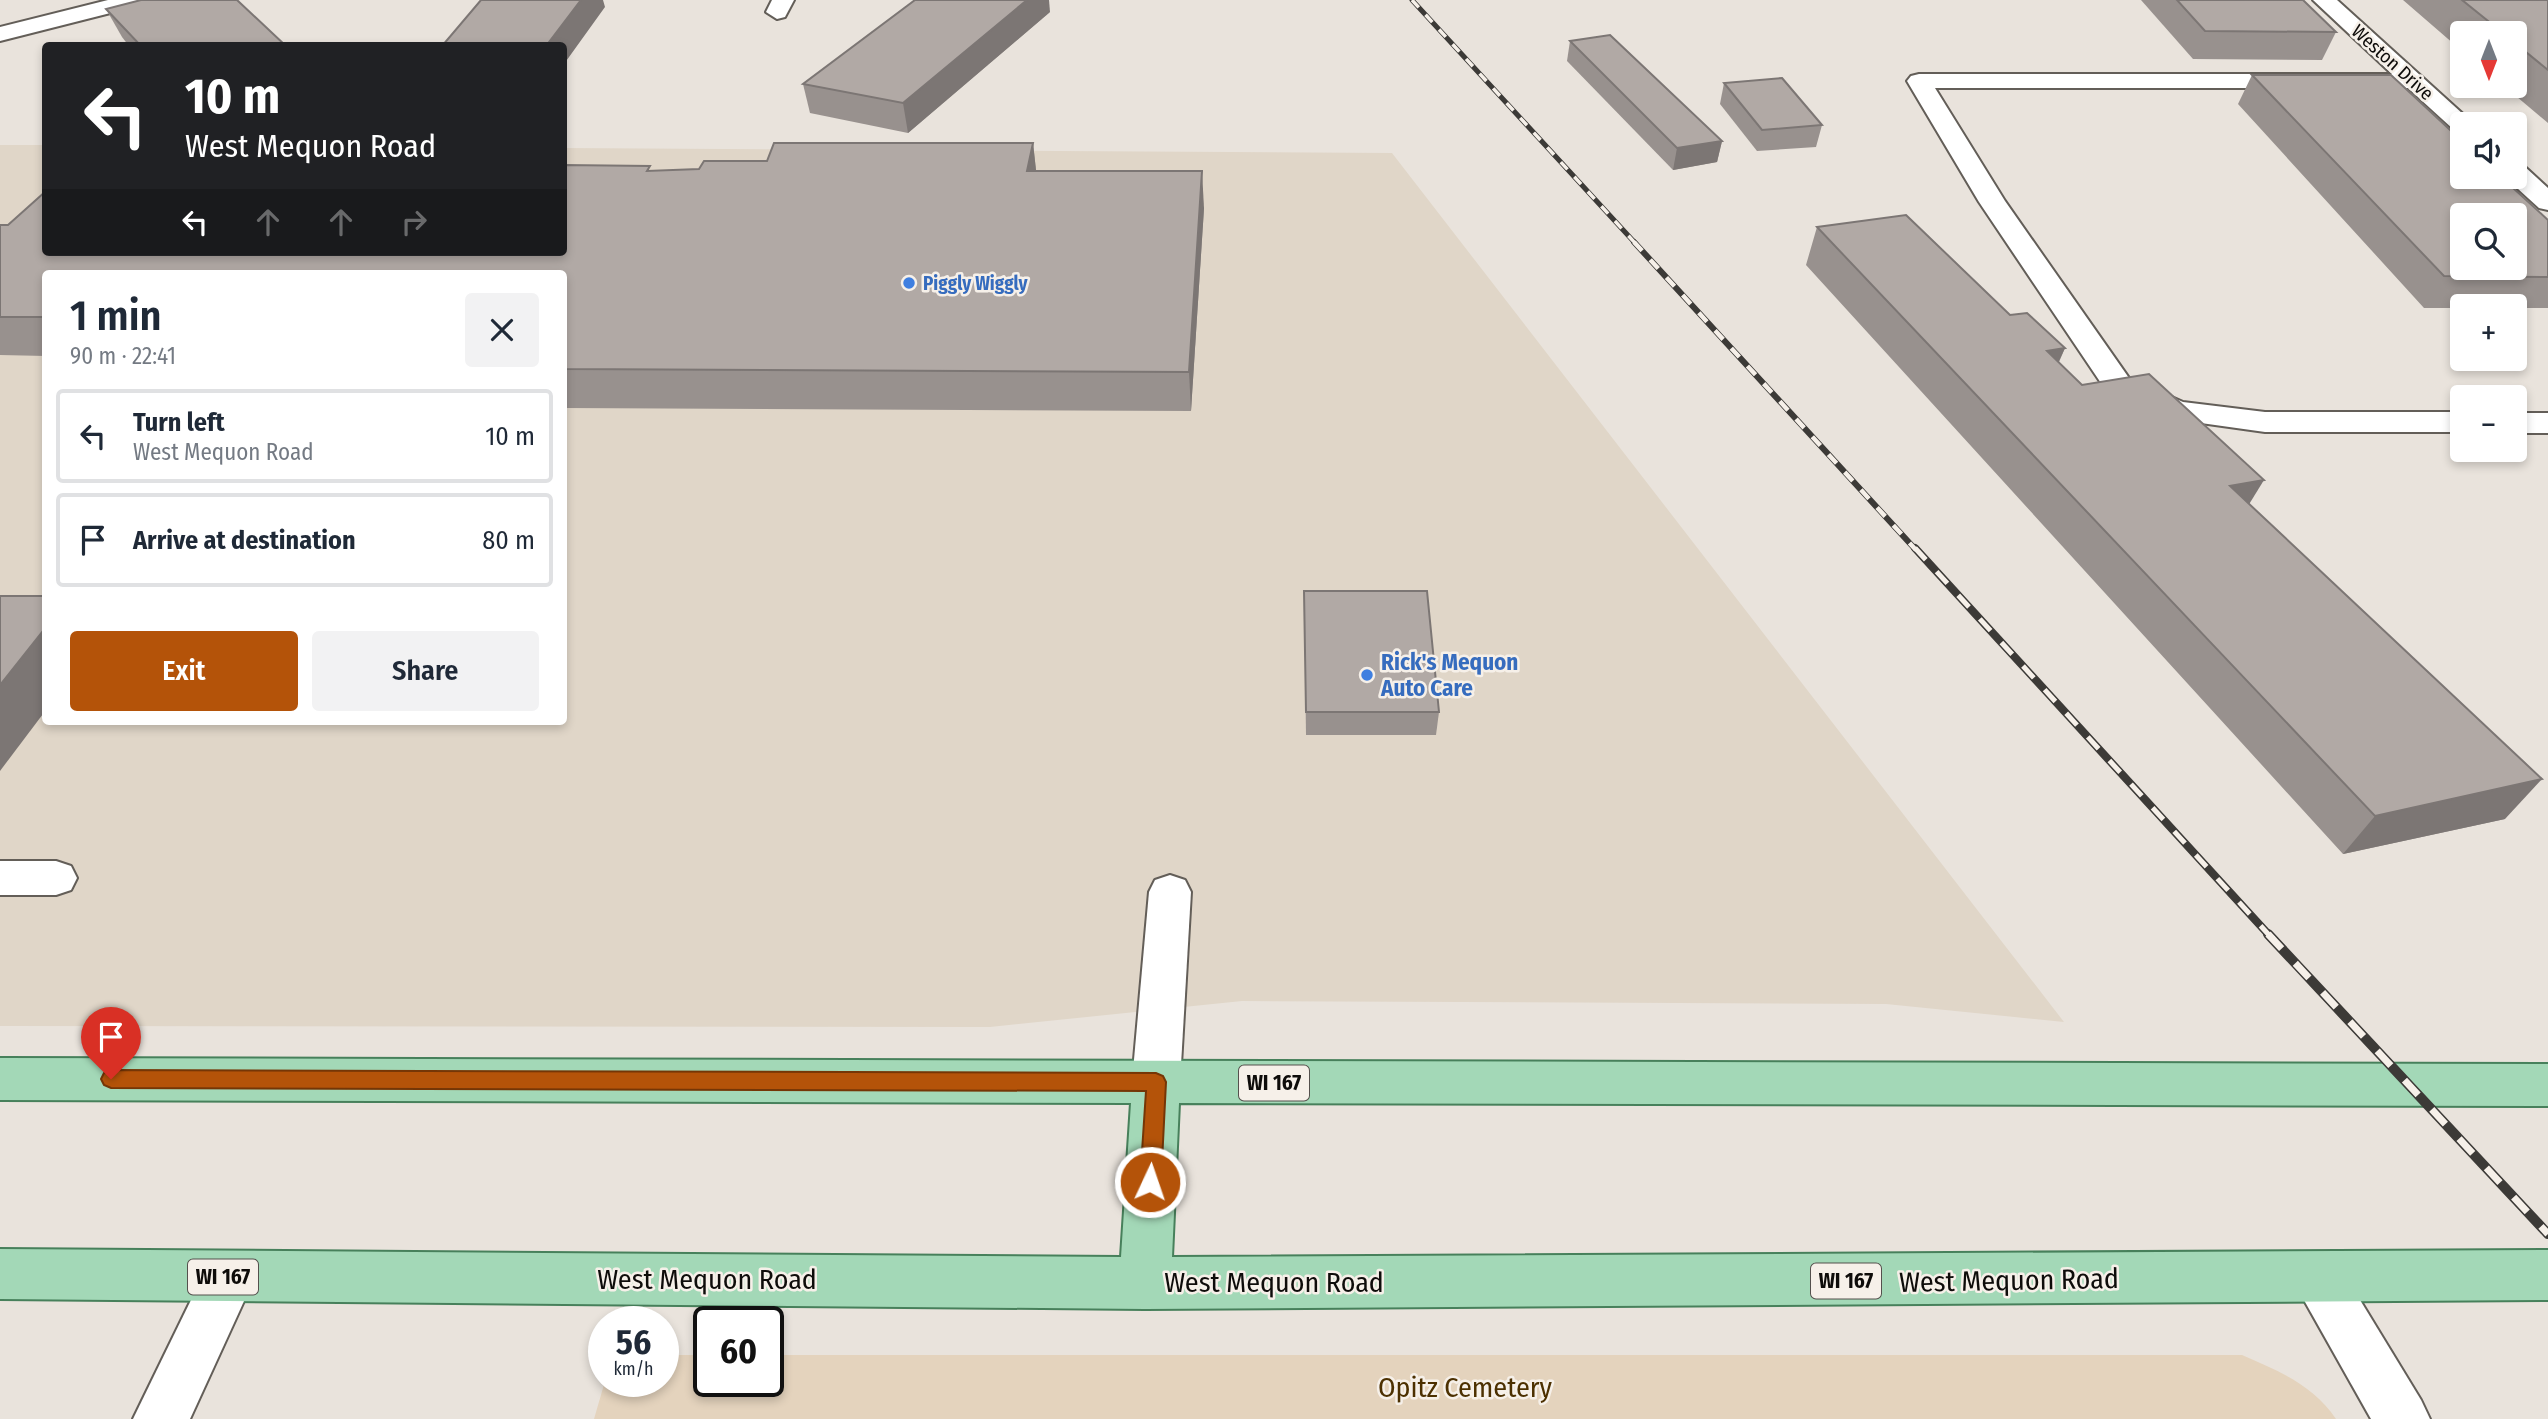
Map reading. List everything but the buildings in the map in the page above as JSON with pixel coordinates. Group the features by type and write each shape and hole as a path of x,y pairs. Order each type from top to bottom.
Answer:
{"main road":[{"name":"WI 167","path":"0,1079 2548,1085"},
{"path":"1145,1283 1156,1082"},
{"name":"West Mequon Road","path":"0,1274 1145,1283 2548,1275"}],"street":[{"path":"0,34 134,0"},
{"name":"Weston Drive","path":"2324,0 2450,113"},
{"path":"2413,80 1919,80 1992,202 2118,385 2176,411 2265,422 2450,422"},
{"path":"2527,183 2548,202"},
{"path":"2527,423 2548,423"},
{"path":"0,878 56,878"},
{"path":"1156,1082 1170,892"},
{"path":"161,1419 229,1277"},
{"path":"2317,1277 2402,1419"}],"shaded area":[{"path":"0,145 42,145 42,256 567,256 567,148 1392,153 2064,1022 1886,1004 1242,1001 990,1027 0,1026"}],"green space":[{"name":"Opitz Cemetery","path":"679,1355 693,1355 693,1397 784,1397 784,1355 2242,1355 2282,1373 2306,1388 2336,1419 594,1419 600,1397 679,1397"}],"railway":[{"path":"1412,0 1636,244"},
{"path":"1634,242 1916,550"},
{"path":"1915,548 2269,935"},
{"path":"2268,934 2548,1234"}],"place":[{"name":"Piggly Wiggly","path":"909,283"},
{"name":"Rick's Mequon Auto Care","path":"1367,675"}],"route":[{"path":"111,1079 1156,1082 1150,1182"}]}
